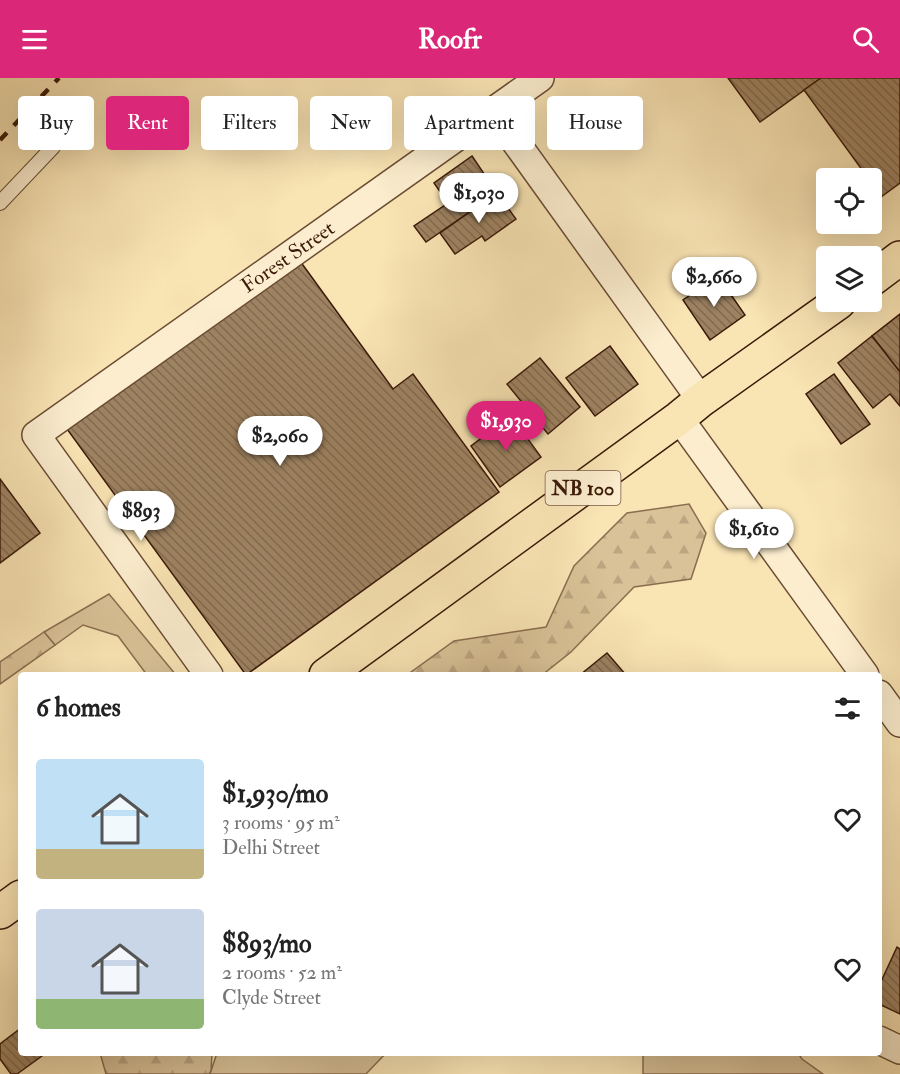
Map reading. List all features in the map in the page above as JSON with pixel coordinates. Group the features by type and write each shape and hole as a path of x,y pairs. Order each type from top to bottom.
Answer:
{"main road":[{"path":"882,272 900,258"},
{"name":"NB 100","path":"330,672 825,312"},
{"path":"0,912 18,899"}],"street":[{"name":"Forest Street","path":"516,96 540,78"},
{"name":"Forest Street","path":"207,672 36,435 440,150"},
{"path":"519,150 864,672"},
{"path":"882,698 900,723"},
{"path":"882,1041 900,1050"}],"lane":[{"path":"0,204 50,150"}],"green space":[{"path":"689,504 706,533 691,579 634,587 571,652 546,672 411,672 454,641 546,627 574,566 627,513"},
{"path":"109,594 174,672 145,672 118,636 83,625 55,645 44,632"},
{"path":"44,632 55,645 0,684 0,662"},
{"path":"101,1056 212,1056 209,1074 106,1074"},
{"path":"216,1056 383,1056 366,1074 210,1074"},
{"path":"643,1056 800,1056 823,1074 643,1074"}],"building":[{"path":"728,78 821,78 760,122"},
{"path":"821,78 900,78 900,183 882,196 882,168 861,168 804,90"},
{"path":"472,156 497,193 426,242 414,226 448,203 434,183"},
{"path":"497,193 516,219 485,241 482,236 455,254 440,233"},
{"path":"300,261 393,389 413,374 499,492 250,672 244,672 67,429"},
{"path":"718,276 745,315 710,340 683,300"},
{"path":"900,314 900,372 872,336"},
{"path":"872,336 900,372 900,406 890,394 873,408 838,363"},
{"path":"610,346 638,384 595,416 566,378"},
{"path":"540,358 580,407 548,434 507,384"},
{"path":"834,374 870,424 841,444 806,394"},
{"path":"511,416 541,457 500,487 471,446"},
{"path":"0,479 40,533 0,563"},
{"path":"607,653 623,672 584,672"},
{"path":"897,947 900,949 900,1014 882,1005 882,980"},
{"path":"18,1030 18,1056 42,1056 17,1074 11,1074 0,1059 0,1044"}],"railway":[{"path":"0,140 59,78"}]}
